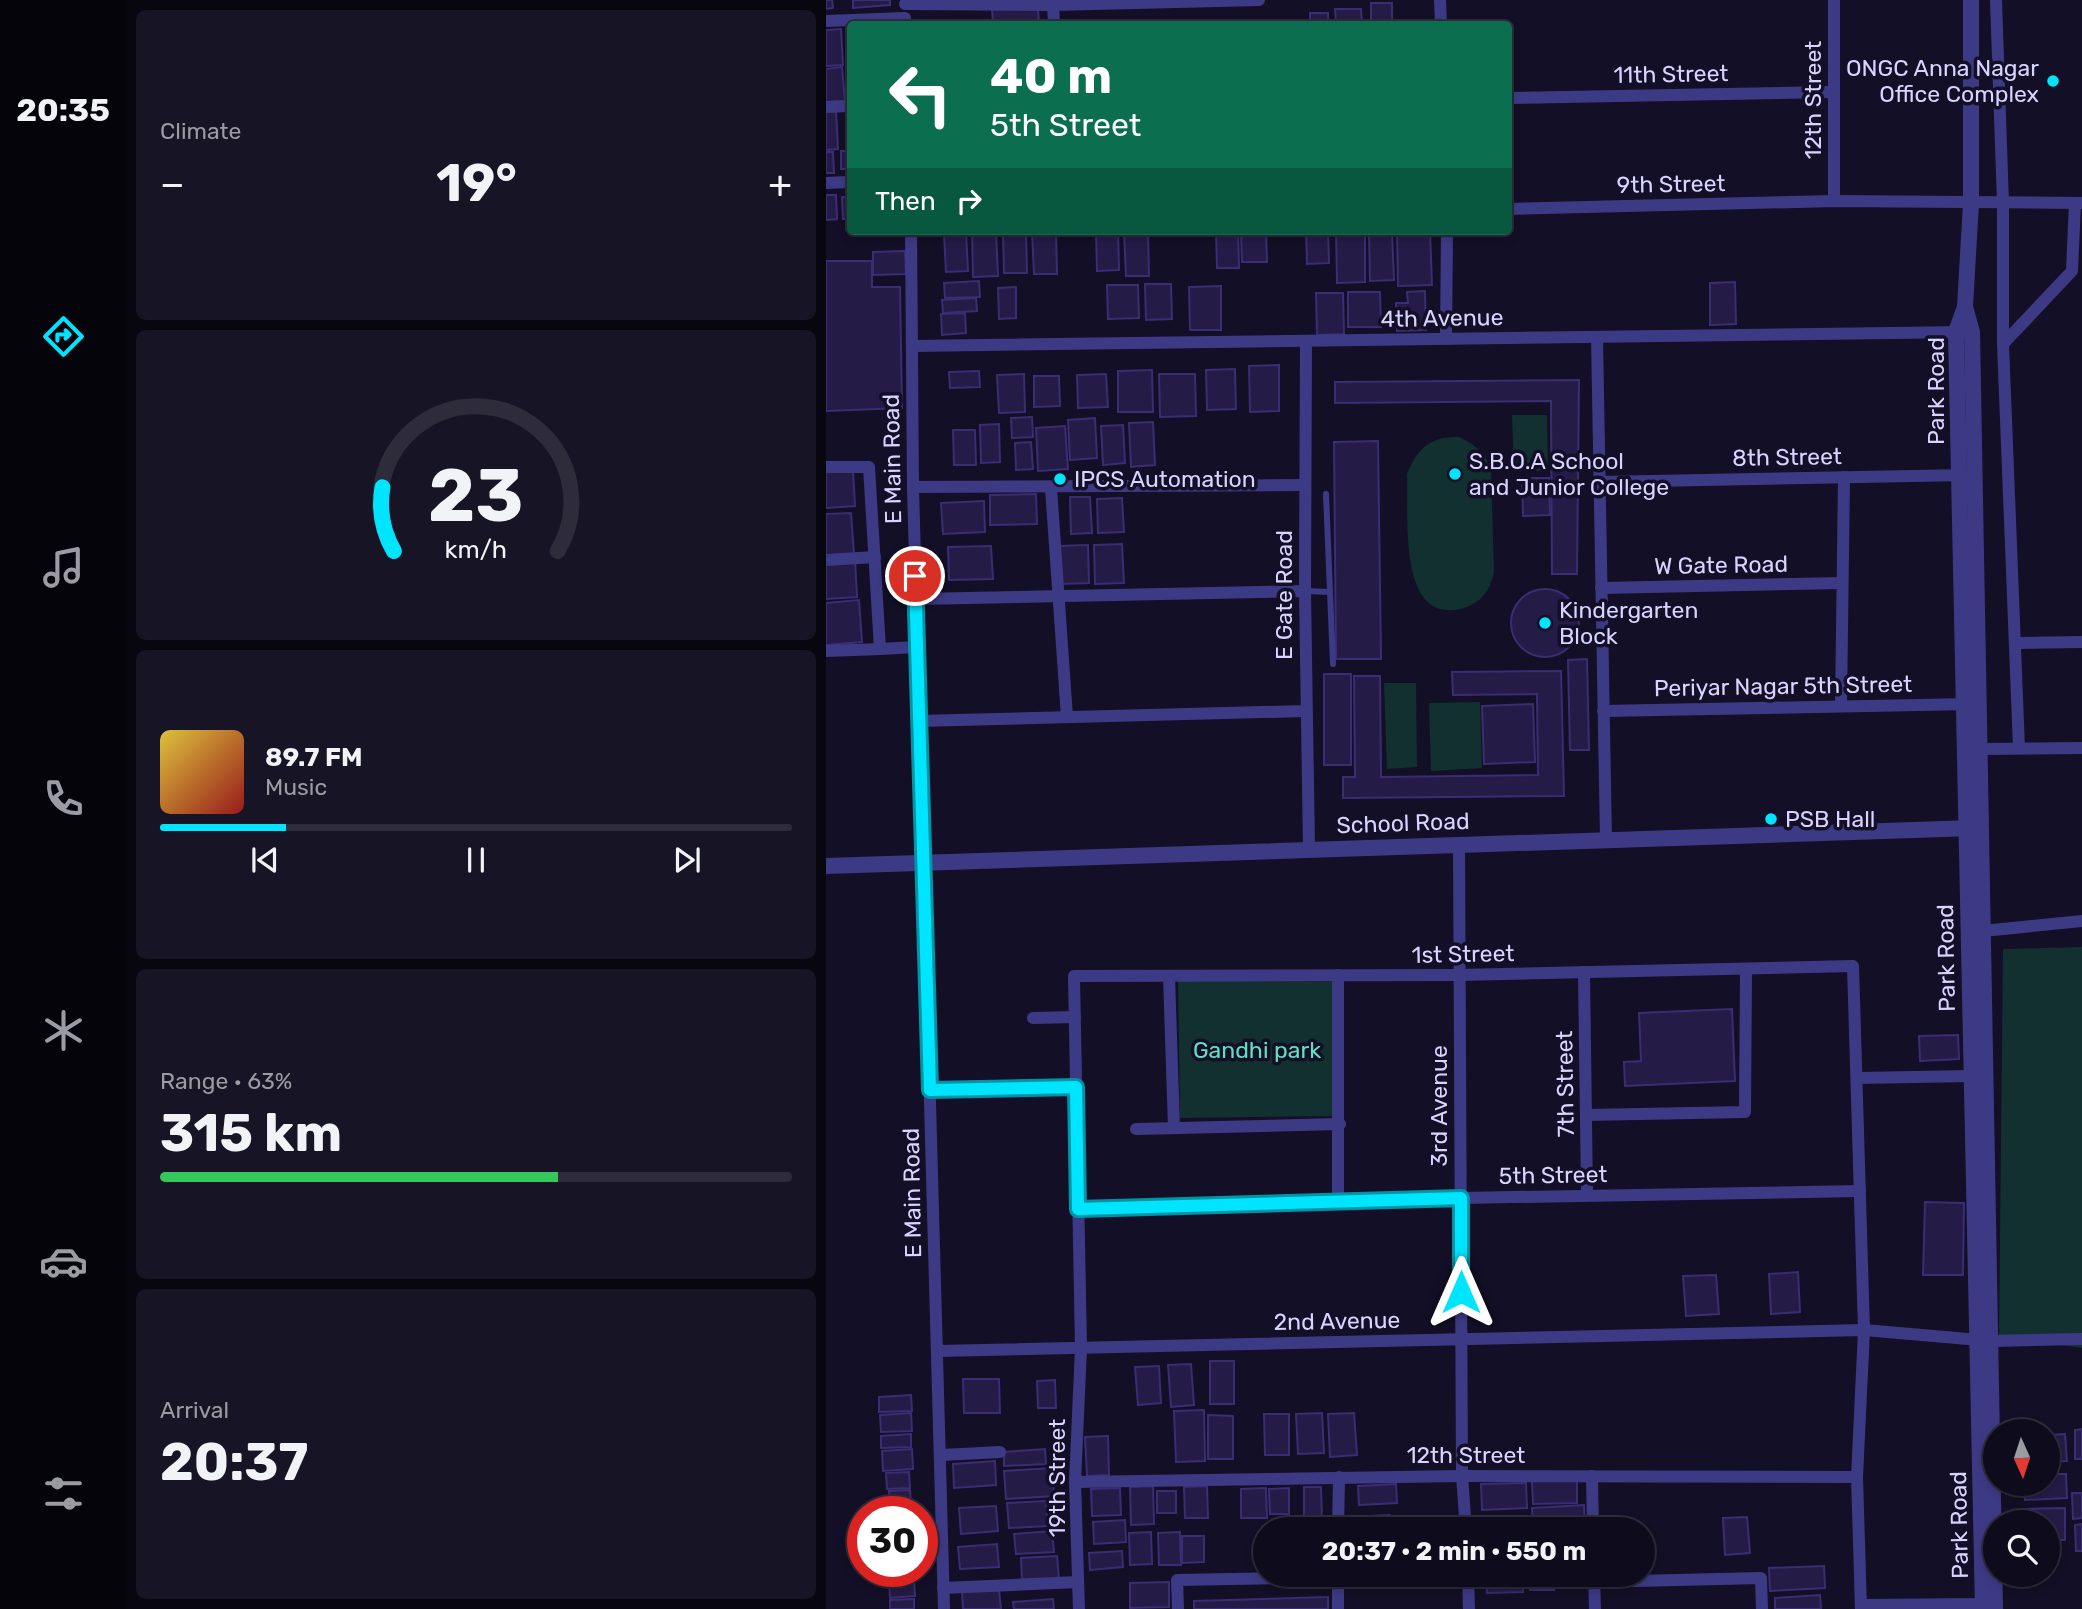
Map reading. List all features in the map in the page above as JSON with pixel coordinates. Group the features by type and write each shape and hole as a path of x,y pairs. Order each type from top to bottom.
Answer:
{"street":[{"path":"905,21 905,2 1053,5 1259,0"},
{"path":"1440,0 1441,21"},
{"name":"12th Street","path":"1834,0 1834,201"},
{"name":"Park Road","path":"1971,0 1971,203 1964,332 1974,828 1970,1076 1985,1341"},
{"path":"1996,0 2003,203 2003,344 2017,643 2019,748"},
{"path":"1053,5 1054,21"},
{"path":"826,22 847,22"},
{"name":"11th Street","path":"1512,98 1833,92"},
{"path":"826,107 847,106"},
{"path":"826,183 847,183"},
{"name":"9th Street","path":"1512,209 1834,201 2078,203"},
{"path":"2003,344 2071,271 2078,203"},
{"name":"E Main Road","path":"911,235 912,486 942,1455 944,1609"},
{"path":"1446,339 1447,235"},
{"name":"4th Avenue","path":"912,346 1964,332"},
{"path":"1597,337 1606,840"},
{"name":"E Gate Road","path":"1306,341 1304,485 1308,849"},
{"path":"826,467 870,467 880,649"},
{"name":"8th Street","path":"1600,482 1967,475"},
{"path":"1841,706 1844,477"},
{"path":"912,486 1051,488 1304,485"},
{"path":"1051,488 1067,717"},
{"path":"826,560 875,557"},
{"name":"W Gate Road","path":"1601,588 1842,583"},
{"path":"916,599 1305,591"},
{"path":"2017,643 2082,642"},
{"path":"826,651 917,647"},
{"name":"Park Road","path":"1971,704 1980,749 1974,828 1983,931 1987,1607"},
{"name":"Periyar Nagar 5th Street","path":"1603,710 1971,704"},
{"path":"918,721 1306,711"},
{"path":"1980,749 2082,748"},
{"name":"School Road","path":"826,866 1974,828"},
{"name":"3rd Avenue","path":"1460,844 1462,1476 1465,1517"},
{"path":"1983,931 2082,921"},
{"name":"1st Street","path":"1075,1017 1074,976 1459,975 1853,966 1857,1078"},
{"path":"1586,1115 1745,1112 1746,969"},
{"name":"7th Street","path":"1584,972 1587,1195"},
{"path":"1338,975 1338,1201"},
{"path":"1169,976 1174,1128"},
{"path":"1033,1018 1075,1017 1078,1209"},
{"path":"1970,1076 1857,1078 1864,1330 1857,1477 1861,1607 1987,1607"},
{"path":"930,1090 1076,1087"},
{"path":"1136,1129 1340,1124"},
{"name":"5th Street","path":"1078,1209 1587,1195 1860,1191"},
{"name":"19th Street","path":"1078,1209 1081,1348 1075,1482 1079,1609"},
{"name":"2nd Avenue","path":"937,1351 1864,1330 1985,1341 2082,1339"},
{"path":"942,1455 1000,1451"},
{"name":"12th Street","path":"1075,1482 1462,1476 1857,1477"},
{"path":"1592,1476 1593,1517"},
{"path":"1338,1517 1339,1477"},
{"path":"1178,1609 1177,1580 1253,1578"},
{"path":"1655,1579 1761,1578 1762,1609"},
{"path":"943,1588 1078,1582"},
{"path":"1338,1587 1338,1609"},
{"path":"1468,1587 1469,1609"},
{"path":"1594,1587 1595,1609"}],"lane":[{"path":"1326,494 1332,664"},
{"path":"1305,591 1331,592"}],"green space":[{"path":"1512,415 1547,415 1548,471 1514,471"},
{"path":"1459,437 1479,450 1491,469 1494,573 1487,590 1475,603 1464,608 1442,610 1427,601 1417,584 1411,563 1407,474 1415,458 1426,446 1440,439"},
{"path":"1384,683 1416,683 1417,767 1387,769"},
{"path":"1480,702 1482,768 1431,771 1429,703"},
{"path":"2082,947 2082,1348 1999,1336 2003,949"},
{"name":"Gandhi park","path":"1178,981 1334,982 1335,1116 1180,1118"}],"building":[{"path":"826,0 832,0 833,8 826,9"},
{"path":"853,0 890,0 890,5 853,8"},
{"path":"1371,3 1392,3 1392,21 1371,21"},
{"path":"1038,8 1039,21 993,21 992,9"},
{"path":"1335,9 1361,9 1362,21 1336,21"},
{"path":"1310,13 1328,13 1328,21 1310,21"},
{"path":"841,29 843,65 826,66 826,30"},
{"path":"842,67 845,101 826,102 826,69"},
{"path":"836,110 838,149 826,150 826,111"},
{"path":"841,151 847,151 847,169 841,169"},
{"path":"826,152 833,152 834,173 826,173"},
{"path":"826,195 836,195 837,219 826,220"},
{"path":"842,197 847,197 847,219 843,219"},
{"path":"944,235 966,235 968,271 946,272"},
{"path":"972,235 996,235 998,276 973,277"},
{"path":"1003,235 1026,235 1027,273 1004,273"},
{"path":"1032,235 1056,235 1057,274 1034,274"},
{"path":"1096,235 1118,235 1119,270 1097,271"},
{"path":"1124,235 1148,235 1149,276 1126,276"},
{"path":"1216,235 1238,235 1239,268 1217,268"},
{"path":"1241,235 1266,235 1267,262 1242,262"},
{"path":"1306,235 1328,235 1329,263 1307,264"},
{"path":"1336,235 1365,235 1365,282 1337,283"},
{"path":"1369,235 1392,235 1394,280 1370,281"},
{"path":"1397,235 1430,235 1432,285 1398,286"},
{"path":"905,251 906,274 873,275 873,252"},
{"path":"826,261 872,261 872,287 900,287 902,408 826,411"},
{"path":"979,281 980,297 945,298 944,283"},
{"path":"1735,282 1736,324 1710,325 1710,283"},
{"path":"1145,284 1171,284 1172,319 1146,320"},
{"path":"1107,285 1138,285 1139,318 1108,319"},
{"path":"1221,286 1221,330 1190,330 1189,287"},
{"path":"1016,287 1016,318 999,319 998,288"},
{"path":"1425,291 1426,330 1397,331 1396,303 1408,303 1407,292"},
{"path":"1348,292 1380,292 1381,327 1348,327"},
{"path":"1316,293 1343,293 1344,334 1317,335"},
{"path":"976,298 977,311 943,313 942,300"},
{"path":"965,313 966,333 942,335 941,314"},
{"path":"1279,365 1279,411 1250,412 1249,366"},
{"path":"1235,369 1236,409 1207,410 1206,370"},
{"path":"1152,370 1153,412 1118,412 1118,371"},
{"path":"979,371 980,387 950,388 949,372"},
{"path":"1024,374 1025,412 999,413 997,375"},
{"path":"1106,374 1108,407 1078,408 1077,375"},
{"path":"1159,374 1195,374 1196,416 1160,417"},
{"path":"1034,376 1059,376 1060,406 1034,407"},
{"path":"1579,380 1577,574 1552,574 1551,401 1335,403 1335,382"},
{"path":"1032,417 1033,437 1012,438 1011,418"},
{"path":"1095,418 1097,458 1070,460 1068,420"},
{"path":"1153,422 1155,465 1131,467 1129,423"},
{"path":"999,424 1000,462 981,463 980,425"},
{"path":"1123,425 1125,463 1103,465 1101,426"},
{"path":"1065,426 1068,469 1038,471 1036,428"},
{"path":"953,430 975,430 976,465 954,465"},
{"path":"1378,441 1381,659 1336,659 1334,442"},
{"path":"1031,442 1033,469 1016,470 1015,443"},
{"path":"853,469 855,506 826,508 826,470"},
{"path":"1522,478 1549,478 1550,515 1523,516"},
{"path":"1036,494 1037,524 990,525 990,495"},
{"path":"1070,497 1090,497 1092,533 1071,534"},
{"path":"1122,498 1124,532 1098,533 1097,499"},
{"path":"984,501 985,532 943,534 941,503"},
{"path":"851,513 854,554 826,556 826,514"},
{"path":"1122,544 1124,583 1095,584 1094,545"},
{"path":"1088,545 1089,583 1060,584 1059,546"},
{"path":"991,546 993,579 949,580 948,547"},
{"path":"855,559 857,597 826,599 826,561"},
{"name":"Kindergarten Block","path":"1545,589 1558,592 1569,599 1576,610 1579,623 1576,636 1569,647 1558,654 1545,657 1532,654 1521,647 1514,636 1511,623 1514,610 1521,599 1532,592"},
{"path":"859,600 862,642 826,645 826,603"},
{"path":"1587,659 1589,750 1570,750 1568,660"},
{"path":"1561,671 1564,796 1343,798 1343,777 1355,777 1354,676 1380,676 1381,777 1538,775 1537,694 1453,695 1452,672"},
{"path":"1324,674 1351,674 1351,765 1324,765"},
{"path":"1533,704 1535,762 1484,764 1482,706"},
{"path":"1732,1009 1735,1081 1625,1086 1624,1062 1641,1061 1639,1013"},
{"path":"1958,1035 1959,1059 1920,1061 1919,1036"},
{"path":"1925,1202 1964,1203 1963,1275 1923,1275"},
{"path":"1798,1272 1800,1312 1771,1314 1769,1274"},
{"path":"1716,1275 1719,1314 1686,1316 1683,1276"},
{"path":"1210,1361 1234,1361 1234,1404 1210,1404"},
{"path":"1191,1364 1194,1405 1171,1407 1168,1365"},
{"path":"1159,1366 1161,1403 1138,1405 1135,1367"},
{"path":"963,1379 999,1379 1000,1413 964,1413"},
{"path":"1055,1380 1056,1408 1038,1408 1037,1381"},
{"path":"911,1395 912,1411 879,1412 879,1397"},
{"path":"1204,1410 1205,1461 1176,1462 1174,1411"},
{"path":"911,1413 912,1431 881,1432 880,1415"},
{"path":"1322,1413 1324,1453 1298,1454 1296,1414"},
{"path":"1354,1413 1357,1455 1330,1457 1328,1414"},
{"path":"1264,1414 1289,1414 1289,1455 1265,1455"},
{"path":"1208,1415 1233,1416 1233,1459 1208,1459"},
{"path":"2082,1429 2082,1459 2075,1459 2075,1430"},
{"path":"911,1434 911,1447 881,1448 881,1436"},
{"path":"2060,1434 2065,1434 2067,1461 2060,1461"},
{"path":"1108,1436 1109,1475 1087,1476 1085,1437"},
{"path":"912,1449 913,1469 883,1471 882,1451"},
{"path":"1045,1449 1046,1464 1004,1466 1004,1452"},
{"path":"995,1461 996,1485 954,1488 953,1464"},
{"path":"1052,1468 1054,1496 1006,1499 1004,1471"},
{"path":"909,1472 910,1488 887,1489 886,1473"},
{"path":"2060,1474 2066,1474 2067,1498 2025,1500 2025,1496 2060,1496"},
{"path":"1577,1479 1577,1503 1533,1504 1532,1481"},
{"path":"1526,1483 1527,1508 1482,1510 1481,1484"},
{"path":"1396,1484 1397,1503 1359,1505 1358,1486"},
{"path":"1153,1486 1154,1524 1131,1525 1130,1487"},
{"path":"1207,1486 1208,1518 1185,1518 1184,1487"},
{"path":"1304,1487 1321,1487 1322,1517 1304,1517"},
{"path":"1120,1488 1121,1515 1092,1516 1091,1489"},
{"path":"1266,1488 1267,1517 1241,1518 1241,1489"},
{"path":"1289,1488 1289,1514 1270,1514 1269,1489"},
{"path":"910,1490 910,1496 889,1496 889,1491"},
{"path":"1157,1491 1176,1491 1176,1513 1157,1513"},
{"path":"2072,1493 2082,1493 2082,1518 2073,1519"},
{"path":"1046,1501 1048,1526 1009,1528 1007,1503"},
{"path":"1584,1505 1584,1517 1532,1517 1532,1508"},
{"path":"996,1506 998,1531 961,1534 959,1508"},
{"path":"2065,1508 2065,1540 2060,1540 2060,1510 2022,1509"},
{"path":"1390,1515 1390,1517 1347,1517"},
{"path":"1747,1517 1750,1553 1725,1555 1723,1518"},
{"path":"1125,1520 1126,1542 1094,1544 1093,1522"},
{"path":"2082,1524 2082,1551 2076,1551 2075,1525"},
{"path":"1052,1531 1054,1552 1016,1554 1014,1534"},
{"path":"1151,1532 1152,1564 1130,1565 1129,1533"},
{"path":"1180,1532 1181,1565 1159,1565 1158,1533"},
{"path":"1182,1536 1204,1536 1204,1562 1182,1563"},
{"path":"997,1544 999,1567 960,1569 958,1547"},
{"path":"1122,1551 1123,1567 1090,1570 1089,1553"},
{"path":"1057,1556 1059,1580 1022,1582 1021,1558"},
{"path":"1824,1566 1825,1588 1770,1591 1769,1568"},
{"path":"1169,1582 1169,1607 1130,1608 1130,1583"},
{"path":"889,1587 915,1587 915,1596 890,1598"},
{"path":"1487,1587 1523,1587 1523,1592 1487,1593"},
{"path":"1530,1587 1554,1587 1554,1590 1530,1590"},
{"path":"999,1590 1001,1609 963,1609 962,1592"},
{"path":"1820,1595 1821,1609 1775,1609 1775,1598"},
{"path":"1328,1597 1328,1609 1194,1609 1194,1601"},
{"path":"914,1599 914,1609 890,1609 890,1600"},
{"path":"1053,1599 1054,1609 1014,1609 1013,1602"}],"place":[{"name":"ONGC Anna Nagar Office Complex","path":"2053,81"},
{"name":"S.B.O.A School and Junior College","path":"1455,474"},
{"name":"IPCS Automation","path":"1060,479"},
{"name":"Kindergarten Block","path":"1545,623"},
{"name":"PSB Hall","path":"1771,819"}],"route":[{"path":"915,576 930,1090 1076,1087 1078,1209 1461,1198 1461,1292"}]}
